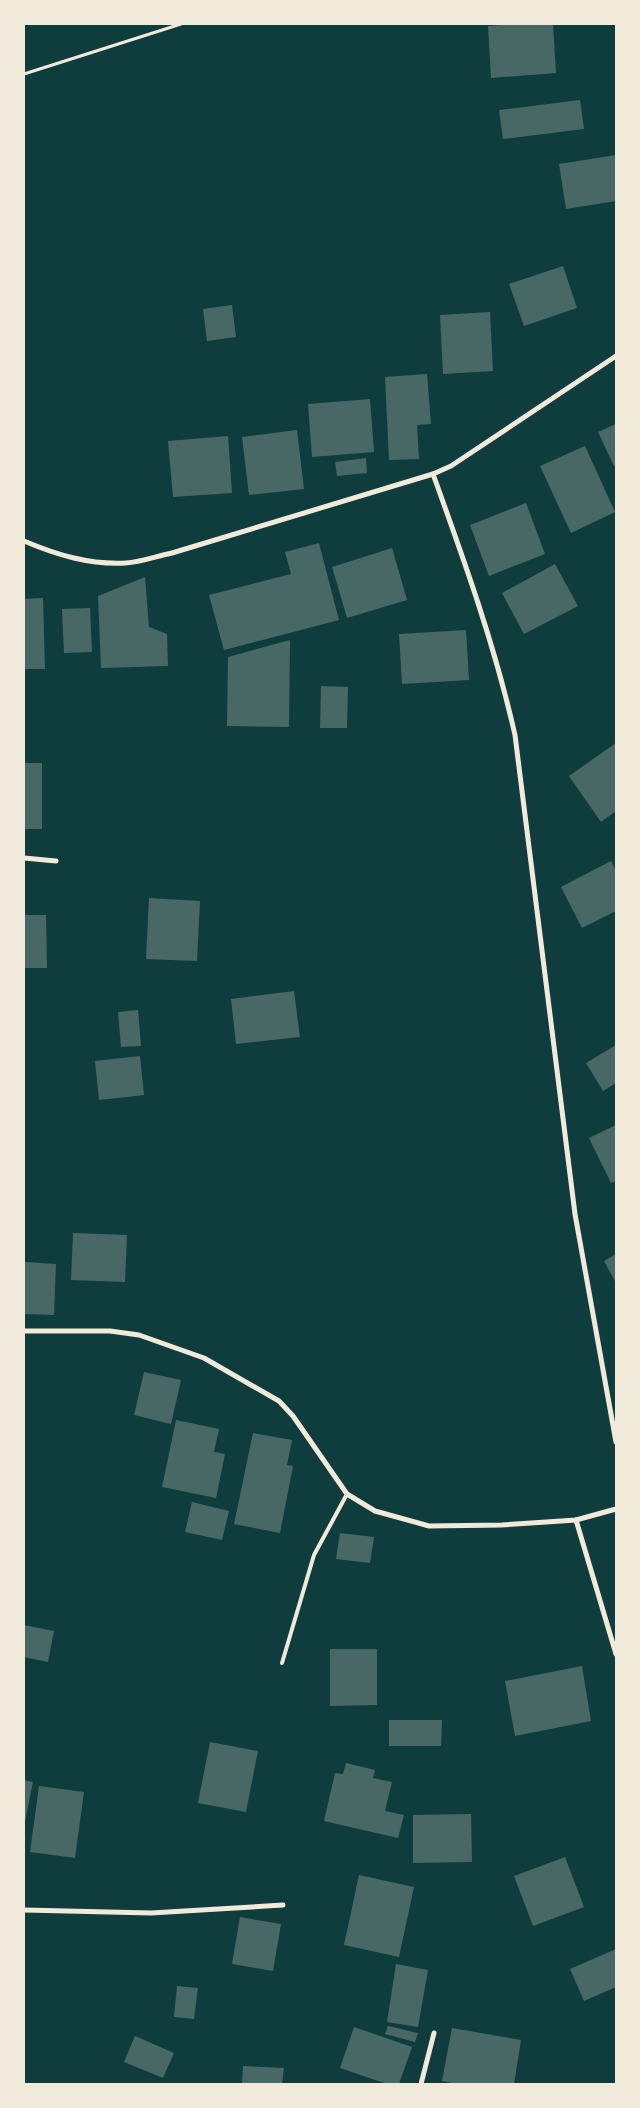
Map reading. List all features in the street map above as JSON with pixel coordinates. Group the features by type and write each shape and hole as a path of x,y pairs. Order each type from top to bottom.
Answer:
{"street":[{"path":"24,541 48,552 89,562 128,563 172,553 433,474 451,466 616,356"},
{"path":"433,474 471,579 504,689 515,735 575,1214 616,1442"},
{"path":"24,858 56,861"},
{"path":"24,1331 110,1331 139,1335 204,1358 279,1401 293,1416 347,1494 375,1511 429,1526 502,1525 576,1520 616,1509"},
{"path":"576,1520 616,1654"},
{"path":"24,1910 152,1913 283,1905"},
{"path":"421,2084 434,2033"}],"lane":[{"path":"282,1664 314,1555 347,1494"}],"path":[{"path":"24,74 181,24"}],"building":[{"path":"553,24 556,73 491,78 488,26"},
{"path":"580,100 584,129 503,139 499,110"},
{"path":"616,155 616,201 566,209 559,164"},
{"path":"563,266 577,308 524,326 509,284"},
{"path":"232,305 236,337 207,341 203,309"},
{"path":"490,312 493,371 443,374 440,315"},
{"path":"427,374 431,424 417,425 419,459 389,460 385,377"},
{"path":"370,399 374,452 312,457 308,404"},
{"path":"616,424 616,465 614,466 598,432"},
{"path":"297,430 304,489 249,495 242,437"},
{"path":"228,436 232,493 173,497 168,441"},
{"path":"585,446 615,512 571,533 540,466"},
{"path":"366,458 367,473 337,476 335,462"},
{"path":"526,503 545,554 489,576 470,525"},
{"path":"319,543 339,620 224,650 209,595 291,574 285,552"},
{"path":"392,548 407,600 347,618 332,567"},
{"path":"555,564 578,606 524,634 502,593"},
{"path":"145,577 149,627 167,634 168,666 101,668 98,596"},
{"path":"43,598 45,669 24,669 24,599"},
{"path":"90,608 92,652 64,653 62,609"},
{"path":"466,630 469,680 402,684 399,634"},
{"path":"290,640 289,727 227,726 228,657"},
{"path":"321,686 348,687 347,728 320,728"},
{"path":"616,743 616,811 601,822 569,776"},
{"path":"24,763 42,763 42,829 24,829"},
{"path":"611,861 616,871 616,911 582,928 561,887"},
{"path":"149,898 200,901 197,961 146,959"},
{"path":"24,915 46,915 47,968 24,968"},
{"path":"294,991 300,1037 236,1044 231,999"},
{"path":"138,1010 141,1046 121,1047 118,1012"},
{"path":"616,1045 616,1083 603,1091 586,1063"},
{"path":"140,1056 144,1095 99,1100 95,1061"},
{"path":"616,1125 616,1181 611,1183 589,1138"},
{"path":"73,1233 127,1235 125,1282 71,1280"},
{"path":"616,1254 616,1283 604,1261"},
{"path":"24,1262 56,1264 54,1315 24,1314"},
{"path":"144,1372 181,1380 171,1424 134,1415"},
{"path":"176,1420 219,1429 214,1452 225,1454 216,1498 162,1487"},
{"path":"253,1433 292,1440 287,1465 293,1466 280,1533 234,1524"},
{"path":"192,1502 229,1511 222,1540 185,1532"},
{"path":"340,1533 374,1537 370,1563 336,1559"},
{"path":"24,1625 54,1631 48,1662 24,1657"},
{"path":"330,1649 377,1649 377,1705 330,1706"},
{"path":"582,1666 591,1721 515,1736 505,1681"},
{"path":"389,1720 442,1720 441,1746 389,1746"},
{"path":"210,1742 258,1751 246,1812 198,1803"},
{"path":"346,1763 375,1770 373,1778 392,1782 385,1811 404,1815 398,1838 324,1821 335,1773 343,1774"},
{"path":"24,1780 33,1782 25,1821 24,1821"},
{"path":"39,1786 84,1792 75,1858 30,1852"},
{"path":"471,1814 472,1862 413,1863 413,1815"},
{"path":"565,1857 584,1907 533,1926 514,1876"},
{"path":"359,1875 414,1887 399,1957 344,1945"},
{"path":"240,1917 281,1924 273,1971 232,1964"},
{"path":"616,1949 616,1987 584,2001 570,1969"},
{"path":"396,1964 428,1970 418,2027 387,2022"},
{"path":"177,1986 198,1988 194,2019 174,2017"},
{"path":"388,2026 418,2033 415,2042 385,2034"},
{"path":"354,2027 412,2047 399,2084 387,2084 340,2068"},
{"path":"452,2028 521,2040 514,2084 458,2084 442,2081"},
{"path":"135,2036 174,2053 163,2078 124,2062"},
{"path":"243,2066 284,2068 282,2084 242,2083"}]}
